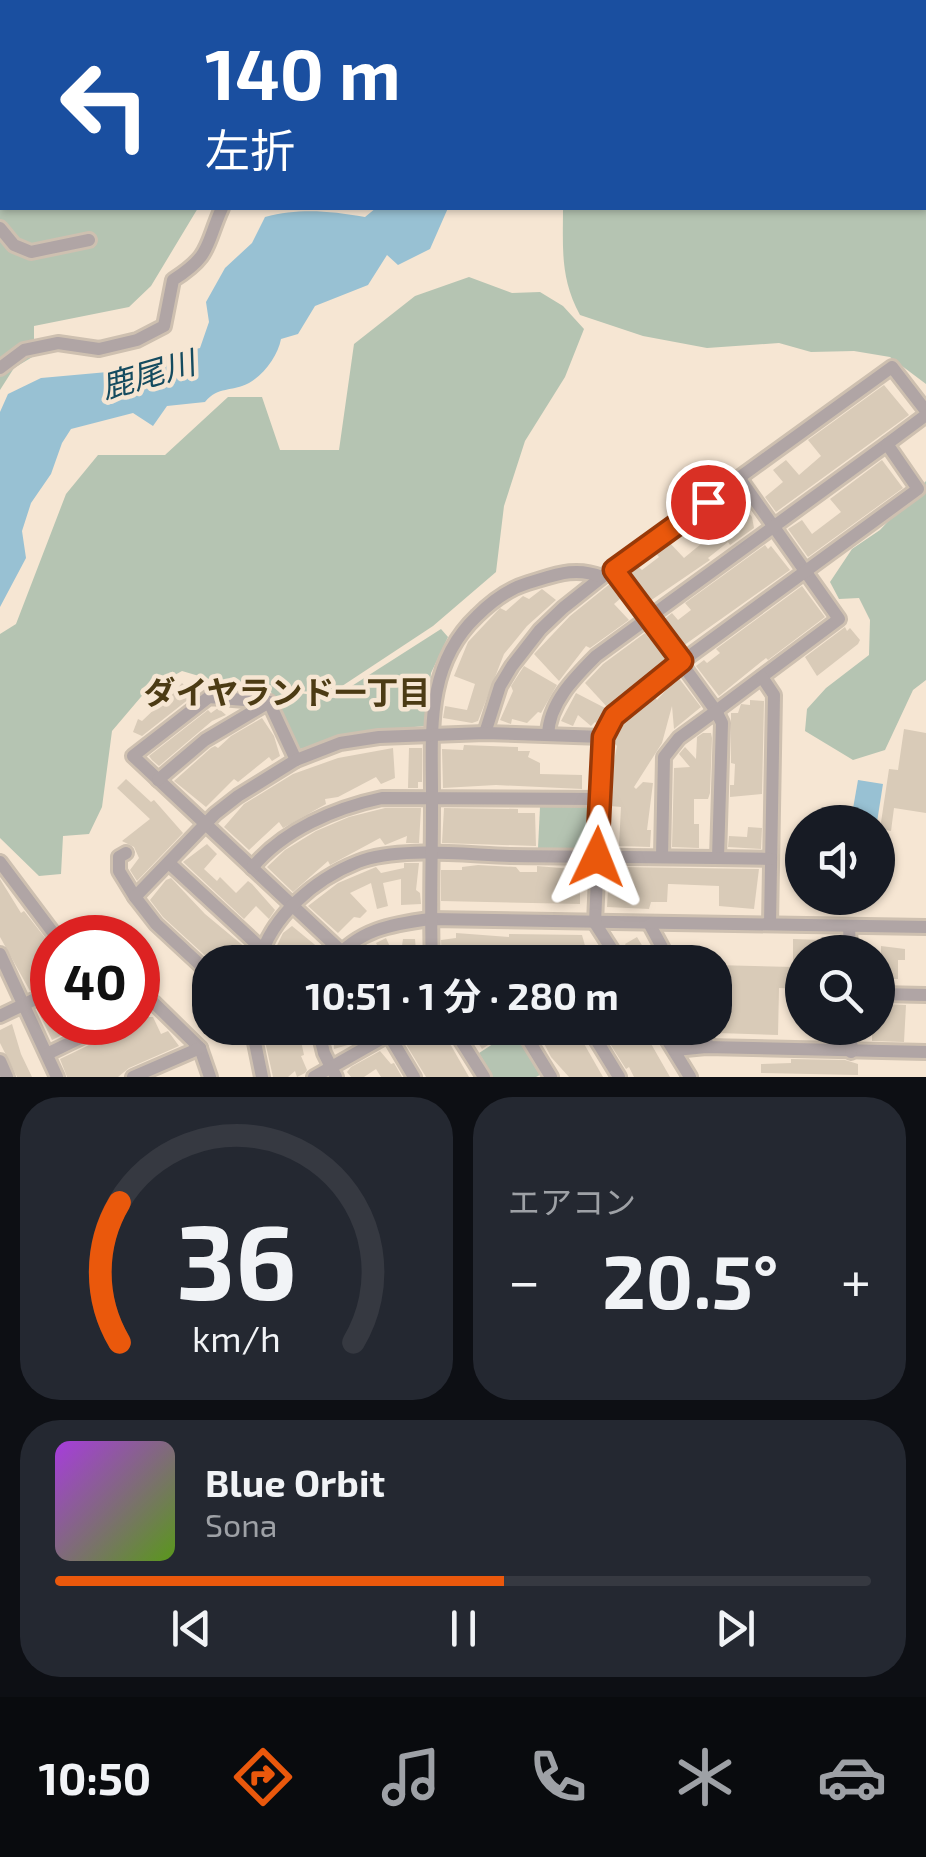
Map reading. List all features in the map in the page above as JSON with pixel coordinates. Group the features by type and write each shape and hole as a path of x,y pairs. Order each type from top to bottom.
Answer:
{"street":[{"path":"0,368 24,350 58,343 99,349 138,340 164,326 173,280 196,266 209,248 221,210"},
{"path":"0,228 23,251 89,240"},
{"path":"485,734 500,686 540,630 608,573 892,367 926,413 648,616 574,678 554,710 548,735"},
{"path":"609,945 595,923 603,737 614,716 682,661 918,489 887,444"},
{"path":"662,857 664,758 678,738 839,619 740,479"},
{"path":"431,945 431,736 439,673 456,640 478,615 514,588 568,570 608,573 648,616 716,711 722,723 718,858"},
{"path":"762,677 774,696 770,924"},
{"path":"269,702 209,697 133,756 292,905 327,945"},
{"path":"269,702 296,760"},
{"path":"158,780 205,740 269,702"},
{"path":"135,897 205,825 264,777 340,743 378,737 485,734 603,737"},
{"path":"252,868 282,841 347,806 398,796 599,798"},
{"path":"126,853 119,857 119,872 156,924 192,957"},
{"path":"268,945 292,905 360,861 432,854 772,859"},
{"path":"0,862 40,915"},
{"path":"170,864 250,945"},
{"path":"352,945 371,930 430,919 926,927"},
{"path":"650,925 661,945"},
{"path":"849,926 849,935"},
{"path":"0,954 58,1077"},
{"path":"895,994 926,994"},
{"path":"0,1016 30,1002"},
{"path":"160,1009 200,1048 210,1077"},
{"path":"47,1054 66,1045"},
{"path":"255,1045 262,1077"},
{"path":"324,1045 333,1072"},
{"path":"314,1077 333,1072 369,1045"},
{"path":"395,1045 414,1077"},
{"path":"464,1045 484,1077"},
{"path":"532,1045 552,1077"},
{"path":"600,1045 620,1077"},
{"path":"672,1045 690,1077"},
{"path":"850,1052 851,1045"},
{"path":"675,1050 706,1047 926,1052"},
{"path":"134,1077 200,1048"},
{"path":"0,1062 7,1077"}],"green space":[{"path":"0,210 197,210 151,286 129,307 34,326 34,356 14,368 0,390"},
{"path":"563,210 926,210 926,384 890,357 854,351 811,352 779,343 707,348 643,336 580,315 564,263"},
{"path":"469,277 512,293 540,292 563,306 584,329 565,377 525,441 504,506 496,572 433,626 333,692 286,691 333,698 441,629 448,637 431,673 425,726 363,732 300,749 270,690 243,689 182,671 146,691 112,731 102,807 89,834 63,836 61,874 39,876 0,838 0,634 16,624 66,494 98,455 165,455 228,397 262,397 280,450 339,450 354,344 415,296"},
{"path":"926,481 926,680 913,690 885,750 853,760 805,731 807,709 826,688 869,655 870,620 859,598 839,599 830,582 852,549 880,530"},
{"path":"540,807 593,807 590,849 538,848"},
{"path":"491,1045 522,1045 540,1075 493,1077 479,1053"}],"water":[{"name":"鹿尾川","path":"374,210 447,210 430,249 398,265 387,255 368,285 315,306 298,334 281,339 270,364 249,383 215,394 205,402 167,406 153,426 133,413 71,429 51,474 31,503 22,531 26,558 0,607 0,412 8,394 41,378 130,370 200,348 209,322 206,302 225,268 252,243 265,217 315,211 365,217"},
{"path":"858,780 883,784 880,805 854,805"}],"building":[{"path":"884,385 909,415 776,512 765,497 783,482 773,470 786,460 799,475 821,456 808,440"},
{"path":"882,460 903,488 808,557 788,529 802,520 812,534 841,512 830,499"},
{"path":"742,505 752,517 754,528 730,545 728,542 710,560 650,601 628,572 636,565 642,570 659,557 654,551 668,541 684,558 701,544 688,528 711,510 726,518"},
{"path":"765,545 768,549 771,546 790,570 683,646 663,620 672,613 678,620 691,610 685,603"},
{"path":"611,583 621,598 614,604 629,620 590,648 586,646 559,681 534,654 570,616"},
{"path":"802,586 825,617 719,696 696,666 704,660 707,663 720,653 716,649"},
{"path":"542,589 556,600 504,654 478,721 443,718 445,706 467,710 475,684 454,676 468,642 500,608 506,611 523,596 529,599"},
{"path":"845,627 860,640 858,644 817,676 805,657"},
{"path":"645,633 667,660 608,708 585,683 603,664"},
{"path":"524,666 557,685 541,713 527,723 512,719 511,724 500,720 513,691 511,686"},
{"path":"678,677 701,707 674,729 672,706 662,743 634,787 643,782 653,783 647,830 651,830 650,847 619,846 621,807 610,806 617,746 613,742 622,722 631,714 634,716 653,695 657,700"},
{"path":"182,683 194,695 142,736 133,732 138,719 142,721 164,704"},
{"path":"576,693 607,709 598,724 591,726 578,715 573,726 561,721"},
{"path":"750,700 764,701 762,794 730,797 735,764 731,763 731,713 738,713 741,704 750,705"},
{"path":"218,708 226,715 212,721 159,766 149,756 208,710 211,713"},
{"path":"262,718 274,736 280,756 272,761 269,757 238,782 234,779 206,807 174,781 211,748 218,748"},
{"path":"904,729 926,733 926,813 884,805 889,769 898,770"},
{"path":"711,733 712,738 710,793 708,799 694,799 699,848 672,847 674,768 690,767 679,754 685,747 696,759 697,737"},
{"path":"464,745 530,751 528,757 540,763 540,774 582,775 582,789 496,785 443,788 442,749 463,750"},
{"path":"393,748 395,778 381,784 376,777 338,797 325,799 326,804 283,828 279,822 249,850 224,827 244,804 293,774 338,758"},
{"path":"409,748 422,748 422,782 418,782 418,788 408,788"},
{"path":"126,779 151,802 154,800 183,833 137,881 130,870 139,858 134,847 122,841 150,819 117,788"},
{"path":"385,808 421,808 419,843 406,843 407,836 385,845 380,838 330,865 328,861 293,892 267,867 285,850 316,831"},
{"path":"444,808 518,809 518,813 535,813 536,846 442,843"},
{"path":"748,827 762,828 761,849 728,847 729,836 747,837"},
{"path":"207,844 217,854 204,869 217,881 220,877 236,893 248,881 252,884 275,910 269,919 256,906 244,919 183,862"},
{"path":"404,863 419,863 416,890 421,904 401,905 401,879 383,883 388,906 377,909 371,883 350,893 367,911 360,918 354,917 338,933 308,906 338,883 376,867 381,873 404,868"},
{"path":"478,865 516,867 520,872 537,872 537,866 584,870 580,904 441,901 441,870"},
{"path":"619,867 759,869 754,909 719,906 719,886 670,884 667,902 651,902 649,909 607,907 609,872"},
{"path":"171,878 242,945 193,945 150,900"},
{"path":"0,879 21,913 24,911 30,919 30,991 0,937"},
{"path":"292,926 315,945 277,945"},
{"path":"456,933 509,937 582,935 585,945 441,945 441,940 456,938"},
{"path":"637,937 642,945 626,945"},
{"path":"403,939 415,939 416,945 402,945"},
{"path":"895,948 905,949 905,960 898,960 898,979"},
{"path":"732,965 785,967 785,988 779,988 778,1035 732,1033"},
{"path":"895,1004 906,1005 904,1042 895,1042"},
{"path":"12,1024 32,1077 17,1077 0,1043 0,1030"},
{"path":"168,1031 179,1046 129,1068 118,1077 67,1077 60,1059 89,1045 160,1045 160,1032"},
{"path":"266,1045 302,1045 305,1073 297,1077 295,1071 288,1077 273,1077"},
{"path":"406,1045 451,1045 469,1077 426,1077"},
{"path":"545,1045 585,1045 603,1077 569,1077"},
{"path":"611,1045 652,1045 670,1077 634,1077 629,1067 626,1069"},
{"path":"380,1051 402,1077 381,1077 376,1069 364,1077 351,1077 347,1072 351,1067"},
{"path":"791,1059 845,1060 858,1064 858,1075 761,1073 761,1064 791,1063"}],"district":[{"name":"ダイヤランド一丁目","path":"287,693"}],"route":[{"path":"597,857 603,737 614,716 682,661 614,570 708,502"}]}
